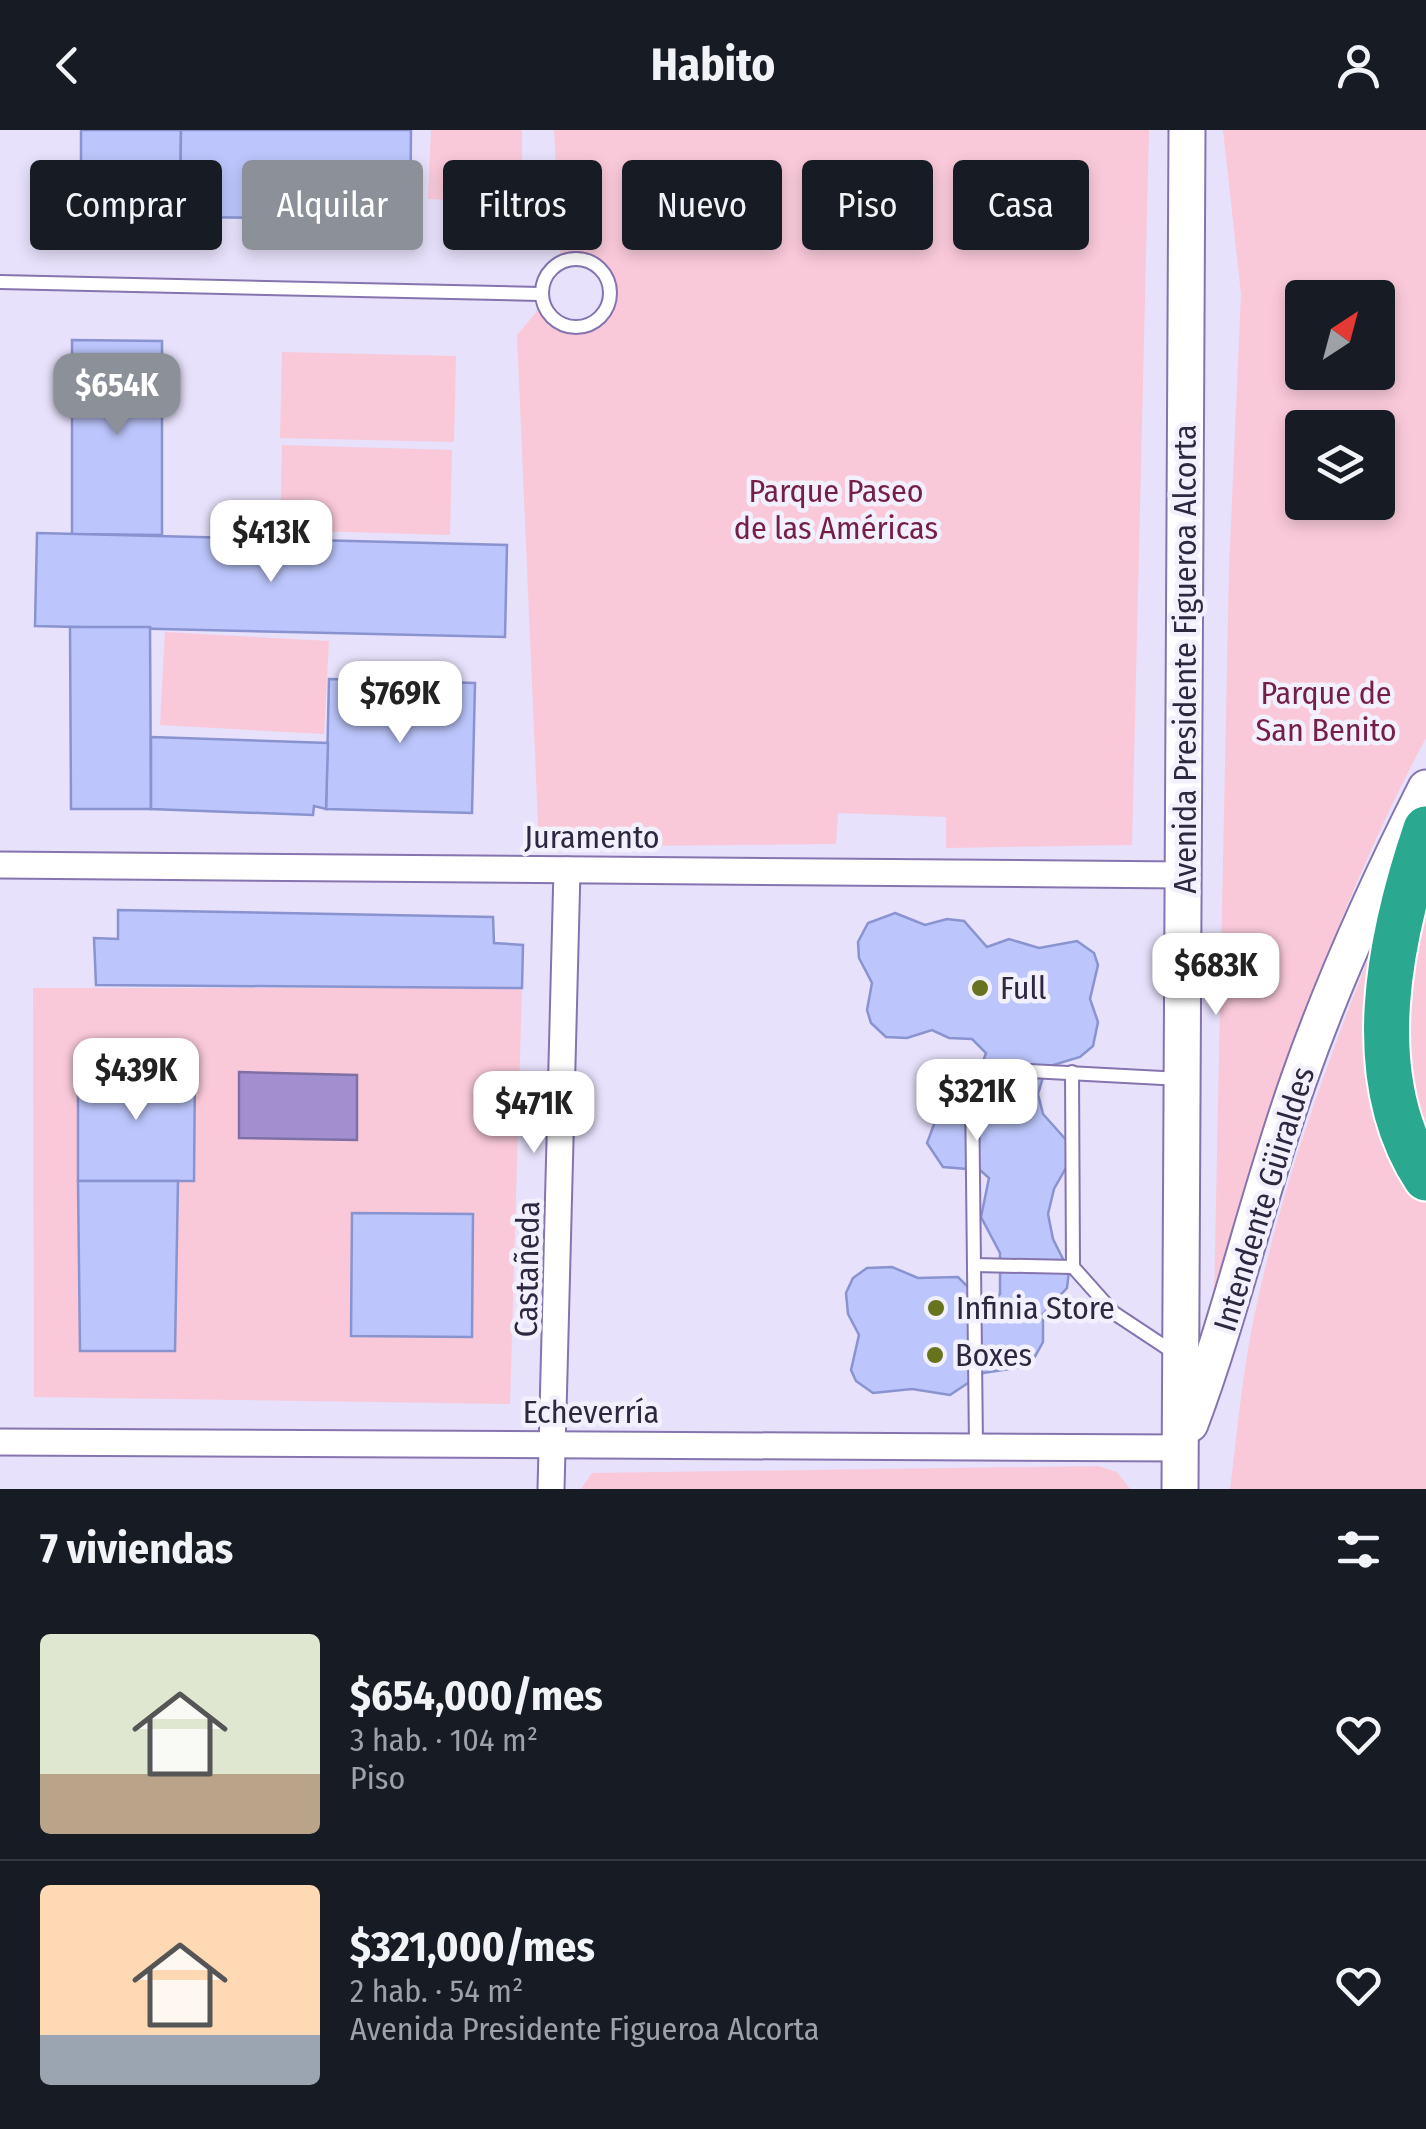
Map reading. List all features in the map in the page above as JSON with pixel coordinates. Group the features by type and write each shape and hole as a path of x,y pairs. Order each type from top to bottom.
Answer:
{"highway":[{"path":"1426,829 1397,928 1389,990 1388,1061 1400,1116 1426,1178"}],"main road":[{"name":"Avenida Presidente Figueroa Alcorta","path":"1180,1489 1187,130"},
{"name":"Intendente Güiraldes","path":"1181,1448 1236,1293 1298,1081 1356,936 1426,788"}],"street":[{"name":"Juramento","path":"0,865 1183,875"},
{"name":"Castañeda","path":"552,1489 567,870"},
{"name":"Echeverría","path":"0,1442 1181,1448"}],"lane":[{"path":"572,258 585,259 603,271 610,294 602,315 582,327 559,322 549,315 540,294 551,268 572,258"},
{"path":"0,282 540,294"},
{"path":"976,1446 972,1088 979,1074 991,1069 1183,1079"},
{"path":"1072,1072 1073,1267 1114,1313 1182,1358"},
{"path":"974,1266 1073,1267"}],"green space":[{"path":"431,130 522,130 522,160 443,160 443,200 428,199"},
{"name":"Parque Paseo de las Américas","path":"554,130 1149,130 1132,845 946,848 946,817 838,813 836,844 539,847 517,335 543,304 549,315 570,327 589,324 609,302 605,275 595,265 580,259 561,261 560,250 602,250 602,160 556,160"},
{"name":"Parque de San Benito","path":"1223,130 1426,130 1426,738 1332,943 1281,1085 1214,1300 1229,569 1241,294"},
{"path":"282,352 456,356 454,442 280,438"},
{"path":"282,445 452,450 450,535 280,530"},
{"path":"165,632 329,641 324,734 160,725"},
{"path":"1426,892 1426,1135 1412,1074 1409,1014 1414,954"},
{"path":"1380,928 1419,1193 1426,1201 1426,1489 1230,1489 1249,1343 1277,1222 1325,1073"},
{"path":"33,988 522,988 510,1404 34,1397","holes":["78,1066 195,1067 194,1181 178,1181 175,1351 80,1351","352,1213 472,1214 471,1337 351,1335"]},
{"path":"1098,1466 1117,1472 1130,1489 581,1489 592,1473"}],"shaded area":[{"path":"239,1072 357,1075 357,1140 239,1138"}],"building":[{"path":"81,130 181,130 181,160 81,160"},
{"path":"181,130 411,130 411,160 242,160 242,218 222,217 222,160 181,160"},
{"path":"72,340 162,341 162,535 72,534"},
{"path":"37,533 507,545 505,637 35,626"},
{"path":"70,627 150,627 151,809 71,809"},
{"path":"329,679 475,683 472,813 326,809"},
{"path":"151,737 328,743 326,809 314,806 313,815 151,809"},
{"path":"118,910 493,917 494,943 523,945 522,988 96,985 94,938 118,939"},
{"path":"895,913 925,925 947,919 964,921 987,947 1009,939 1039,948 1077,941 1094,953 1098,965 1090,999 1098,1022 1093,1046 1080,1057 1053,1065 1044,1074 1038,1094 1043,1114 1067,1141 1067,1166 1054,1189 1048,1214 1053,1239 1069,1271 1067,1288 1043,1314 1043,1342 1033,1360 1022,1367 983,1373 950,1395 912,1389 873,1393 856,1381 851,1370 859,1335 848,1314 846,1293 853,1278 867,1268 892,1267 918,1278 958,1277 984,1303 992,1303 1000,1294 1000,1253 981,1217 989,1178 980,1170 943,1167 927,1143 936,1119 969,1102 986,1053 972,1039 949,1038 932,1030 907,1038 886,1037 871,1023 867,1010 872,983 859,958 858,942 868,923"},
{"path":"78,1066 195,1066 194,1181 78,1181"},
{"path":"78,1181 178,1181 175,1351 80,1351"},
{"path":"352,1213 473,1214 472,1337 351,1336"}],"place":[{"name":"Full","path":"980,988"},
{"name":"Infinia Store","path":"936,1308"},
{"name":"Boxes","path":"935,1355"}]}
